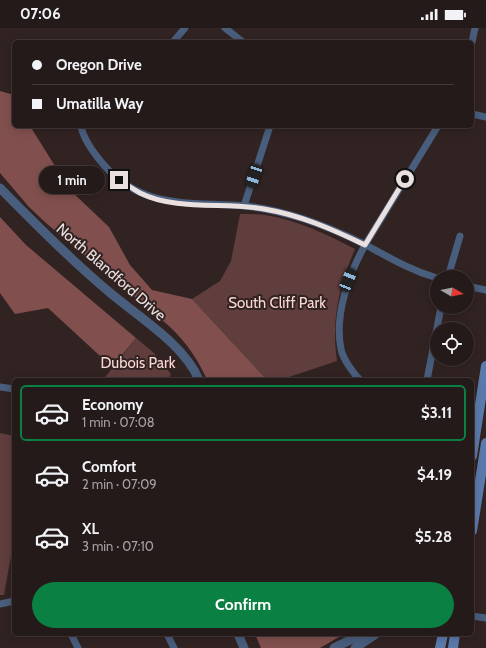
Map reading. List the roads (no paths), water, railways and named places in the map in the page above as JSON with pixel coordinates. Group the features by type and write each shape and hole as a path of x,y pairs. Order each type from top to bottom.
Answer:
{"main road":[{"path":"474,443 486,366"},
{"path":"474,518 486,443"},
{"path":"440,648 443,636"},
{"path":"453,648 455,636"}],"street":[{"path":"175,40 185,28"},
{"path":"225,28 240,40"},
{"path":"472,40 475,28"},
{"path":"474,114 486,117"},
{"path":"81,128 89,147 102,163 119,180 141,193 164,201 244,206 280,212 326,227 365,245 403,266 430,276"},
{"path":"244,206 269,128"},
{"path":"358,378 353,373 341,350 339,324 348,280 356,260 437,128"},
{"name":"North Blandford Drive","path":"0,188 49,238 109,292 152,326 184,356 196,372 198,378"},
{"path":"450,270 460,236"},
{"path":"474,287 486,290"},
{"path":"427,378 440,314"},
{"path":"0,387 12,389"},
{"path":"0,604 12,601"},
{"path":"474,616 486,618"},
{"path":"72,636 78,648"},
{"path":"169,636 174,648"},
{"path":"239,636 244,648"},
{"path":"355,648 373,636"},
{"path":"334,648 350,637"}],"park label":[{"name":"South Cliff Park","path":"277,303"},
{"name":"Dubois Park","path":"138,363"}]}
